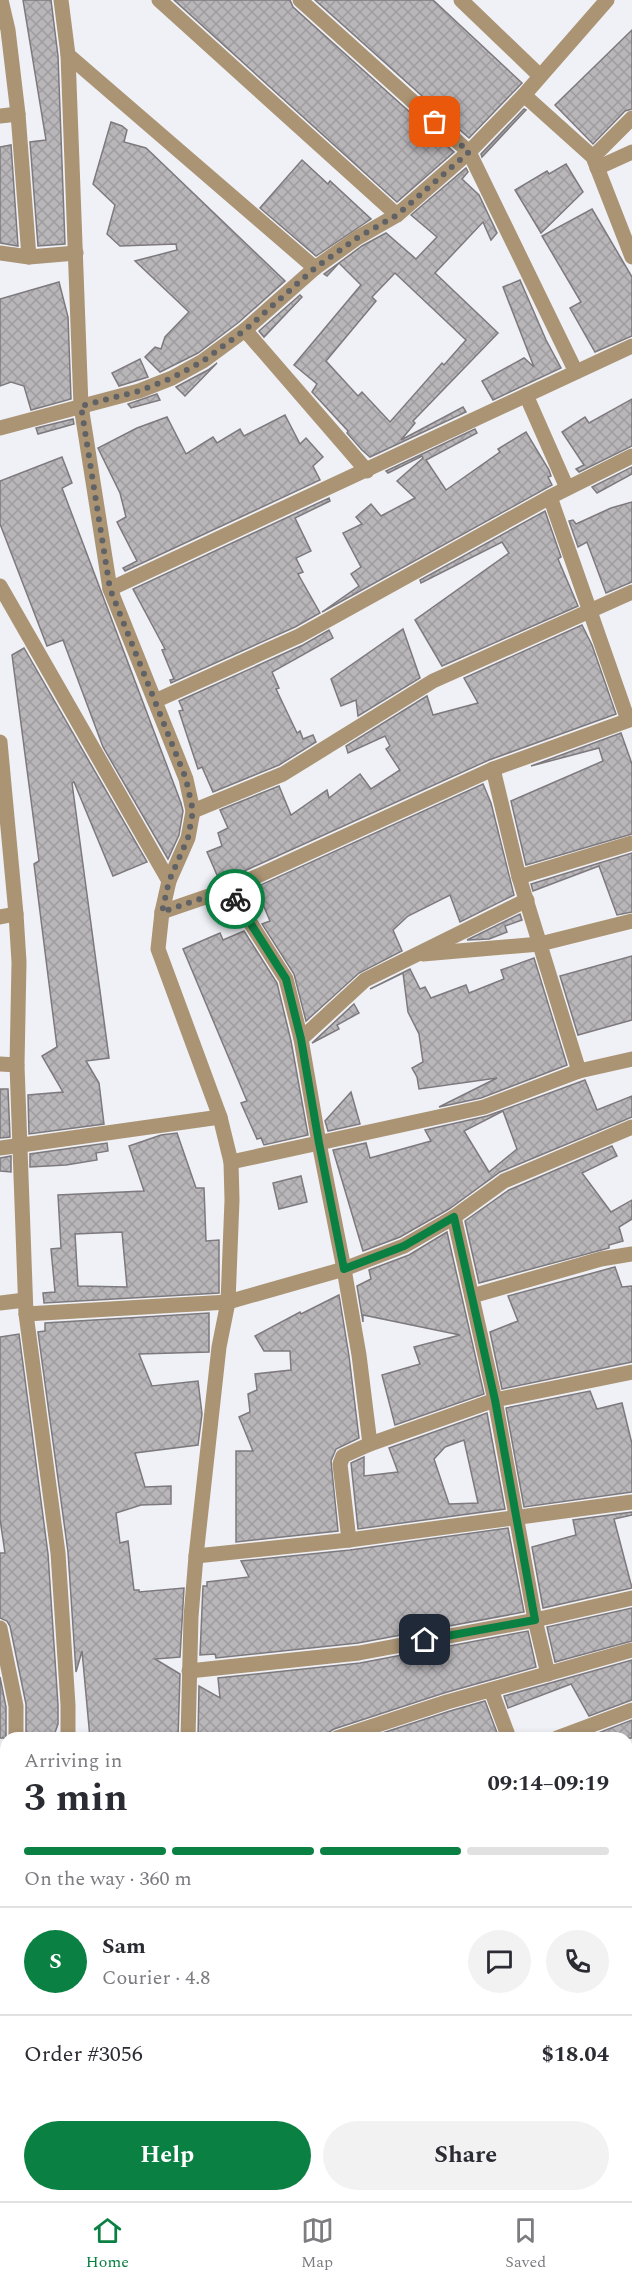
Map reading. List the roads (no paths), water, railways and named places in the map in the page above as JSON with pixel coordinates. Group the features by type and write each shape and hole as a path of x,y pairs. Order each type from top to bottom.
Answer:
{"street":[{"path":"1,0 8,30 18,114 29,257"},
{"path":"61,0 68,55 81,406 110,589 186,779 193,811 188,838 169,881 162,912 158,949 220,1117 231,1162 228,1302 219,1347 196,1556 189,1671 188,1732"},
{"path":"159,0 397,215"},
{"path":"300,0 469,152 576,372"},
{"path":"461,0 540,76"},
{"path":"0,428 139,391 172,378 203,361 245,330 315,268 357,238 397,215 469,152 524,95 607,0"},
{"path":"68,55 315,268"},
{"path":"524,95 595,162 631,251"},
{"path":"0,116 18,114"},
{"path":"595,162 632,118"},
{"path":"595,162 632,152"},
{"path":"0,253 29,257 76,253"},
{"path":"245,330 367,471"},
{"path":"110,589 632,346"},
{"path":"526,394 567,488"},
{"path":"155,701 299,636 550,497 632,456"},
{"path":"162,912 229,889 493,769 630,720 550,497"},
{"path":"0,586 169,881"},
{"path":"193,811 283,774 432,681 632,592"},
{"path":"0,742 4,820 16,914 19,962 17,1065 25,1307 58,1553 68,1732"},
{"path":"493,769 519,877 579,1071"},
{"path":"519,877 632,843"},
{"path":"229,889 286,979 301,1039 344,1269 359,1355 370,1444"},
{"path":"301,1039 365,980 527,900"},
{"path":"0,917 16,914"},
{"path":"414,955 540,944 632,921"},
{"path":"231,1162 484,1107 579,1071 632,1059"},
{"path":"0,1064 17,1065"},
{"path":"0,1148 220,1117"},
{"path":"0,1303 25,1307 228,1302 344,1269 404,1246 454,1217 504,1181 632,1127"},
{"path":"454,1217 495,1400 535,1620 548,1674"},
{"path":"472,1296 601,1259 632,1254"},
{"path":"349,1540 340,1464 343,1456 370,1444 495,1400 632,1372"},
{"path":"196,1556 349,1540 632,1502"},
{"path":"189,1671 359,1653 535,1620 632,1598"},
{"path":"0,1628 16,1706 16,1732"},
{"path":"356,1732 490,1690 632,1650"},
{"path":"490,1690 507,1732"},
{"path":"573,1732 632,1710"}]}
